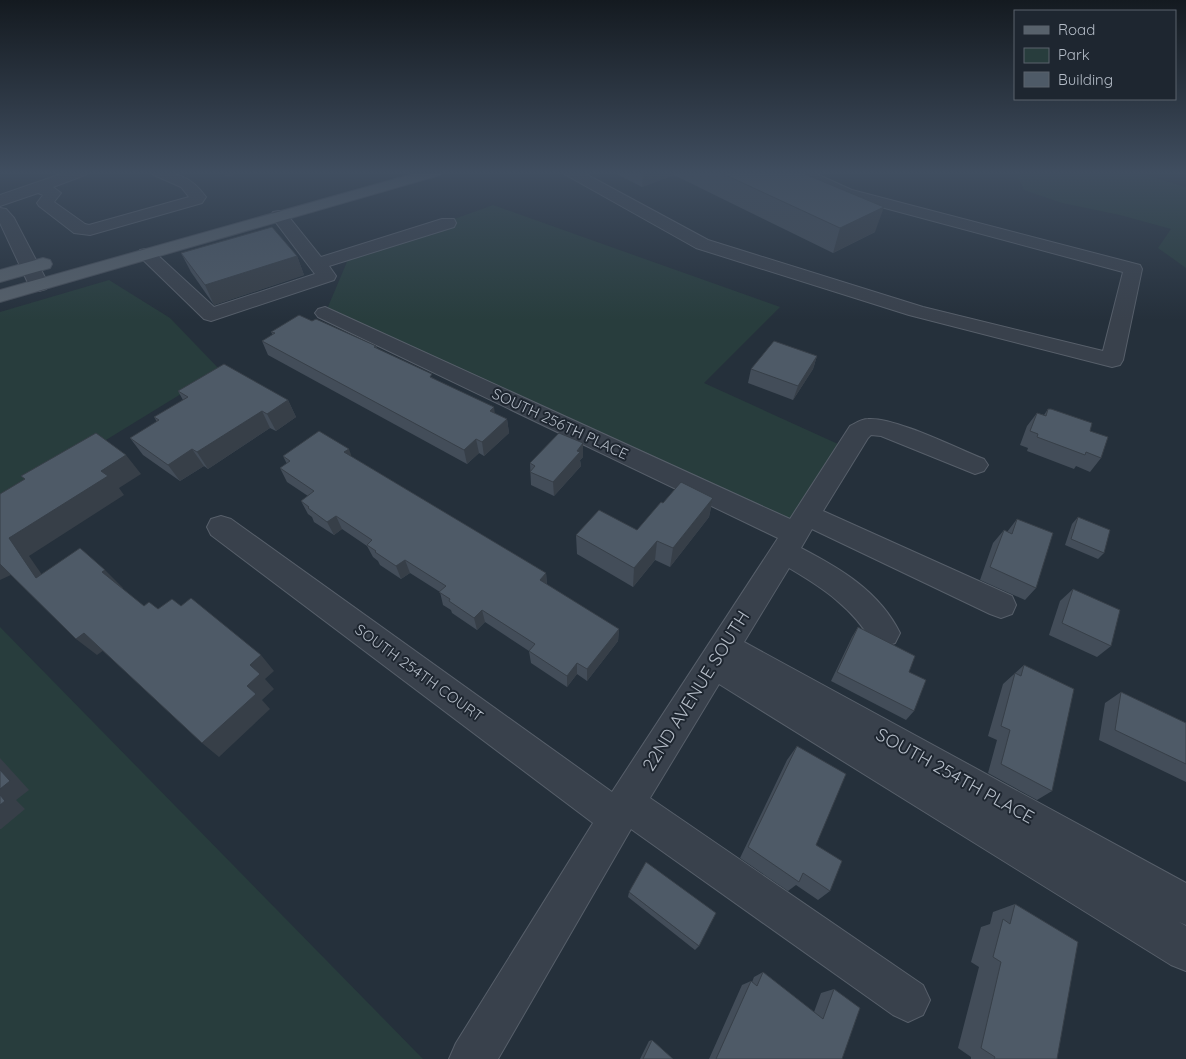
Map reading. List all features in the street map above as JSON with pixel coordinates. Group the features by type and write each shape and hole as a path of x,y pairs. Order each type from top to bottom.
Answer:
{"main road":[{"path":"0,276 35,276 144,246 255,221"},
{"path":"144,246 187,226"},
{"path":"0,296 59,260"}],"street":[{"path":"8,221 35,276"},
{"path":"70,221 80,229 98,229 124,221"},
{"path":"144,246 211,315 327,276 283,221"},
{"path":"661,221 702,244 916,311 1112,360 1133,269 953,221"},
{"path":"318,264 448,223"},
{"name":"SOUTH 256TH PLACE","path":"324,314 796,534"},
{"name":"22ND AVENUE SOUTH","path":"472,1059 621,810 859,432 867,427 884,428 975,465"},
{"name":"SOUTH 254TH COURT","path":"221,527 621,810"},
{"path":"796,534 1001,605"},
{"path":"796,534 836,582 875,615 884,633"},
{"path":"719,655 1186,950"},
{"name":"SOUTH 254TH PLACE","path":"719,655 1186,905"},
{"path":"621,810 908,1000"}],"green space":[{"path":"448,221 539,221 780,307 704,383 849,449 796,534 325,314 349,257"},
{"path":"1143,221 1186,221 1186,268 1158,248 1171,229"},
{"path":"109,280 170,318 220,370 0,505 0,312"},
{"path":"0,627 423,1059 0,1059"}],"building":[{"path":"826,221 854,221 840,228"},
{"path":"272,227 297,256 205,285 181,253"},
{"path":"299,315 312,321 316,319 432,374 430,377 494,407 490,411 507,419 482,442 476,439 464,450 262,341 275,333 271,332"},
{"path":"774,341 817,356 798,386 751,369"},
{"path":"224,364 288,400 267,414 262,411 197,452 192,449 168,465 130,438 159,420 154,417 188,397 178,391"},
{"path":"1048,409 1092,423 1090,431 1108,437 1101,458 1086,452 1085,455 1037,437 1038,434 1030,431 1037,413 1046,416"},
{"path":"319,431 349,449 344,452 546,573 540,580 619,629 587,669 577,663 567,676 529,651 535,644 482,610 474,618 449,601 450,599 439,592 446,586 405,560 396,566 367,545 372,540 336,516 327,522 301,501 314,491 280,468 290,461 283,456"},
{"path":"96,433 126,455 101,471 108,476 9,538 36,578 80,548 105,570 102,572 144,606 149,602 158,609 172,599 181,606 191,598 261,655 250,665 260,674 247,686 256,694 202,743 84,633 76,639 0,564 0,494 25,479 21,476"},
{"path":"559,433 583,443 577,451 580,452 553,482 530,472 535,466 530,463"},
{"path":"681,482 713,498 673,548 657,541 634,568 576,535 599,510 637,530"},
{"path":"1078,517 1110,530 1104,553 1071,539"},
{"path":"1017,519 1053,533 1036,588 990,567 1004,530 1012,534"},
{"path":"1073,589 1120,610 1111,646 1062,623"},
{"path":"858,627 915,656 909,672 926,680 914,711 837,672"},
{"path":"1024,665 1074,689 1052,791 1001,764 1010,730 1001,726 1015,673 1021,676"},
{"path":"1121,692 1186,723 1186,764 1115,730"},
{"path":"797,746 846,774 816,845 842,861 830,891 803,873 799,882 748,847"},
{"path":"0,770 10,781 0,789"},
{"path":"0,795 5,801 0,805"},
{"path":"646,862 716,913 699,946 629,892"},
{"path":"1015,904 1078,942 1057,1059 994,1059 995,1057 981,1048 1001,962 993,957 1003,919 1010,924"},
{"path":"763,972 823,1019 834,989 860,1008 842,1059 716,1059 751,981 757,986"},
{"path":"652,1040 673,1059 643,1059"}]}
